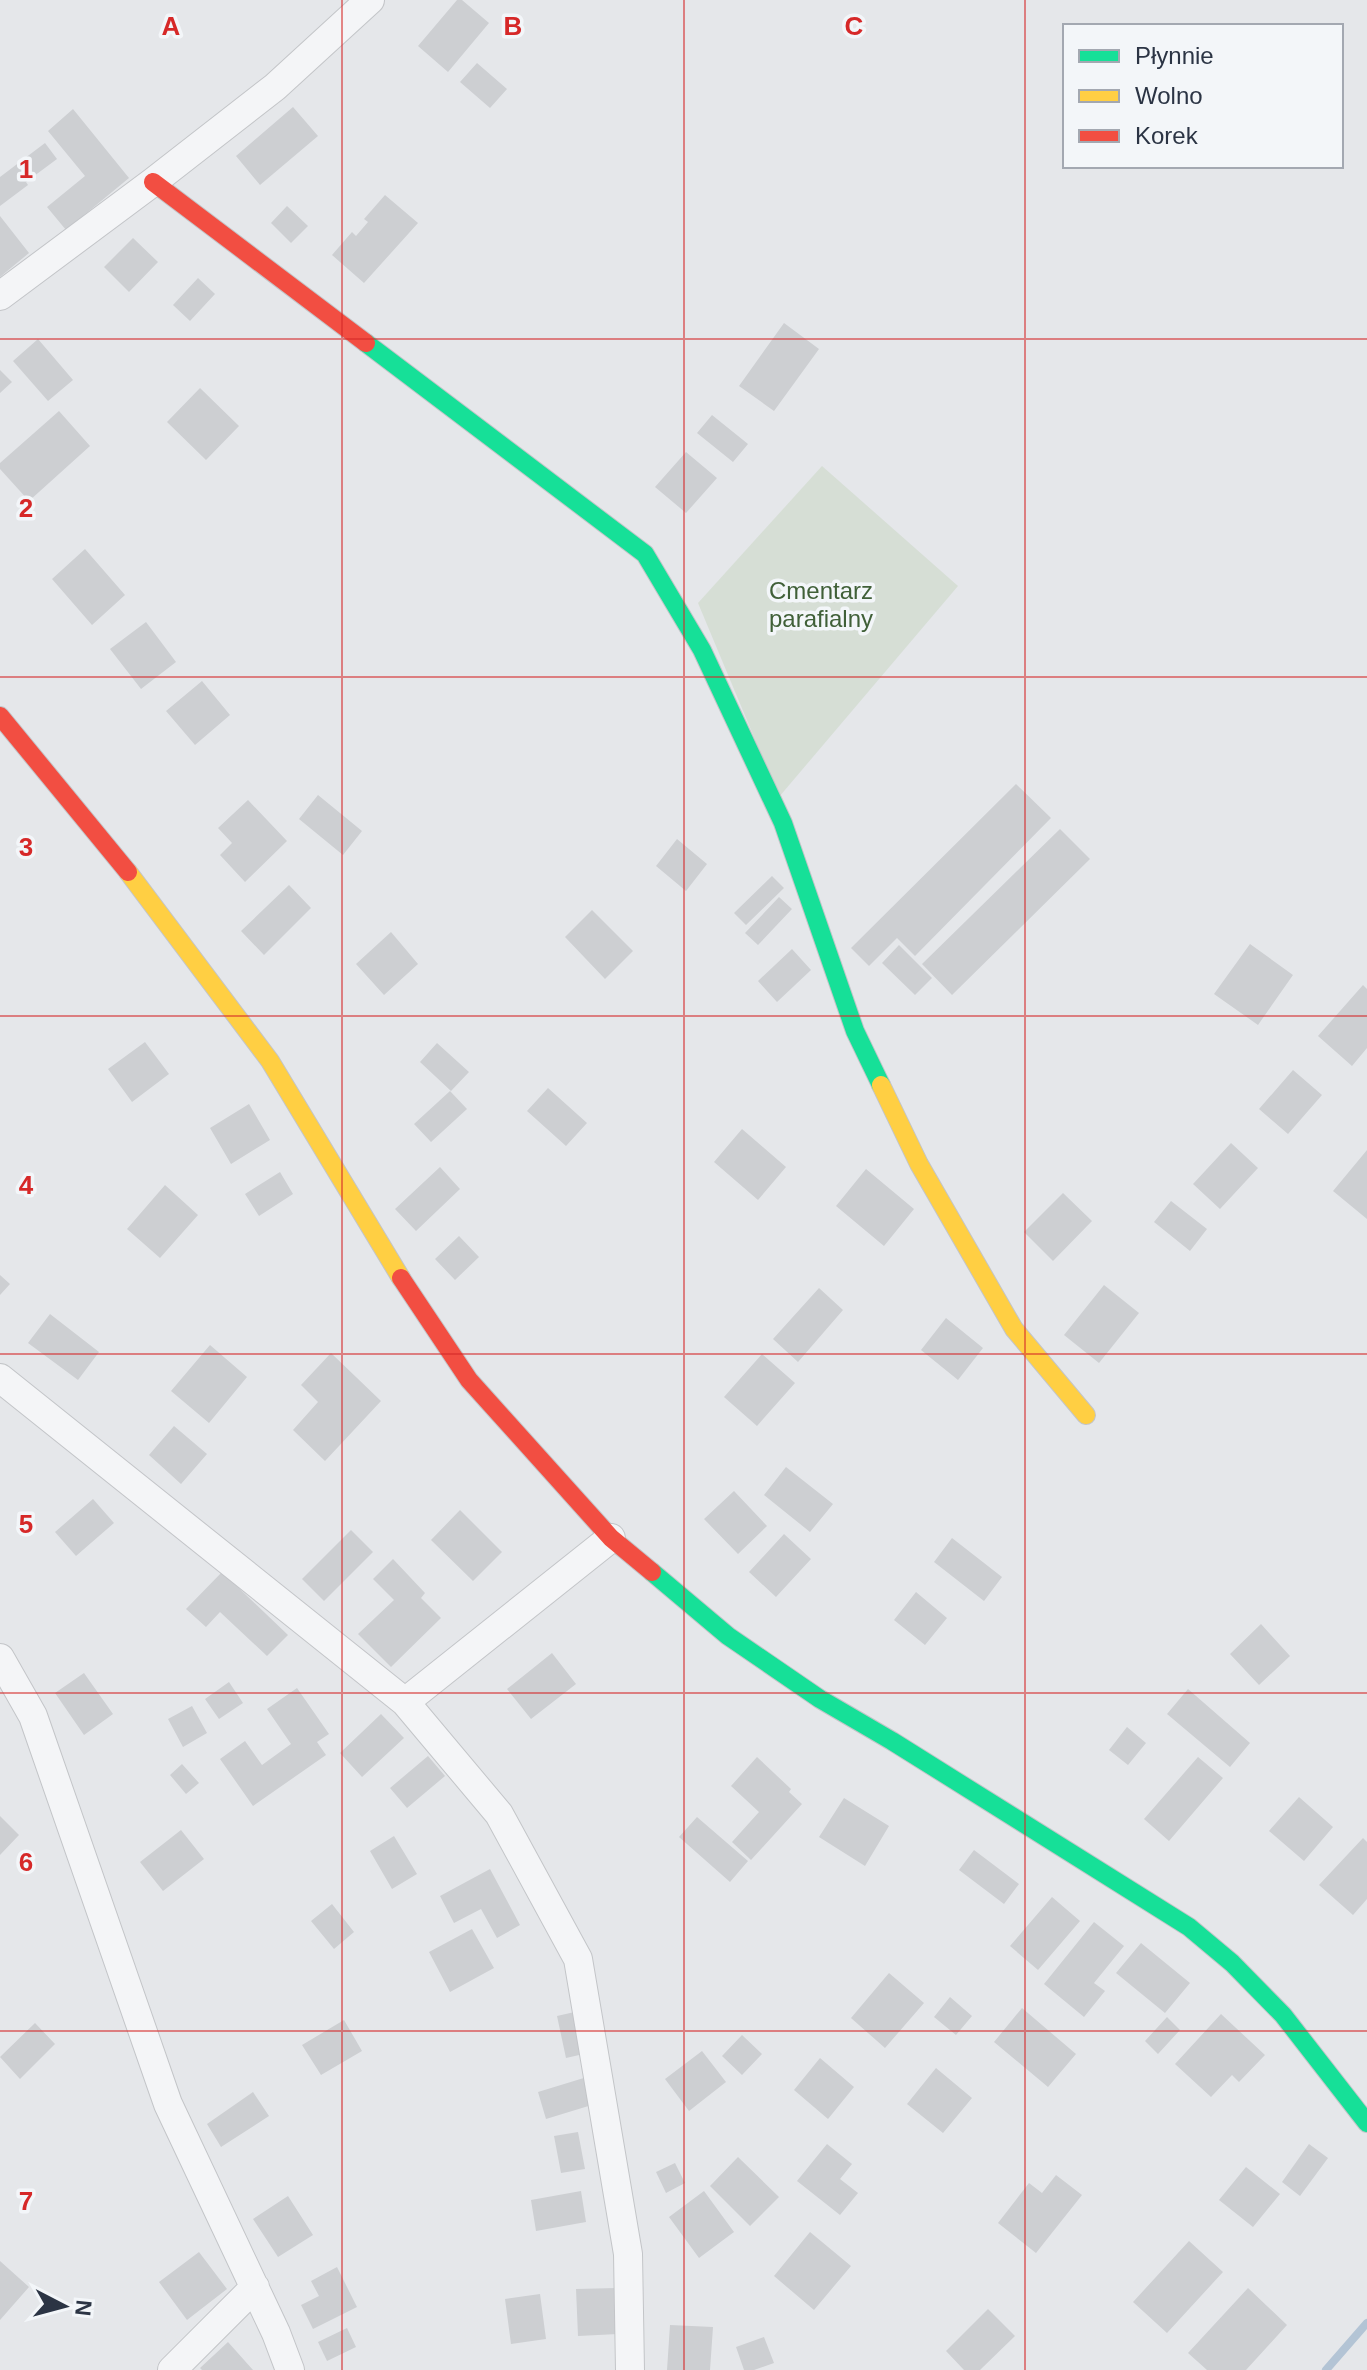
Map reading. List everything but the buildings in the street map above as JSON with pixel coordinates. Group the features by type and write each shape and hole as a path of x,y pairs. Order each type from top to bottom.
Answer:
{"street":[{"path":"0,296 275,87 370,0"},
{"path":"153,182 645,554 702,650 783,823 855,1031 919,1164 1014,1329 1086,1415"},
{"path":"0,716 118,859 270,1061 398,1274 469,1380 611,1538 728,1636 820,1699 1189,1927 1232,1963 1283,2015 1367,2123"},
{"path":"0,1378 405,1702 499,1814 578,1959 628,2254 630,2370"},
{"path":"405,1702 611,1538"},
{"path":"0,1658 33,1716 168,2104 255,2287 290,2370"},
{"path":"172,2370 255,2287"}],"green space":[{"name":"Cmentarz parafialny","path":"822,466 958,586 779,797 698,603"}],"waterway":[{"path":"1326,2370 1367,2323"}],"traffic: fast":[{"path":"366,343 645,554 702,650 783,823 855,1031 881,1085"},
{"path":"652,1572 728,1636 820,1699 1189,1927 1232,1963 1283,2015 1367,2123"}],"traffic: slow":[{"path":"128,872 270,1061 401,1278"},
{"path":"881,1085 919,1164 1014,1329 1086,1415"}],"traffic: jam":[{"path":"153,182 366,343"},
{"path":"0,716 128,872"},
{"path":"401,1278 469,1380 611,1538 652,1572"}]}
